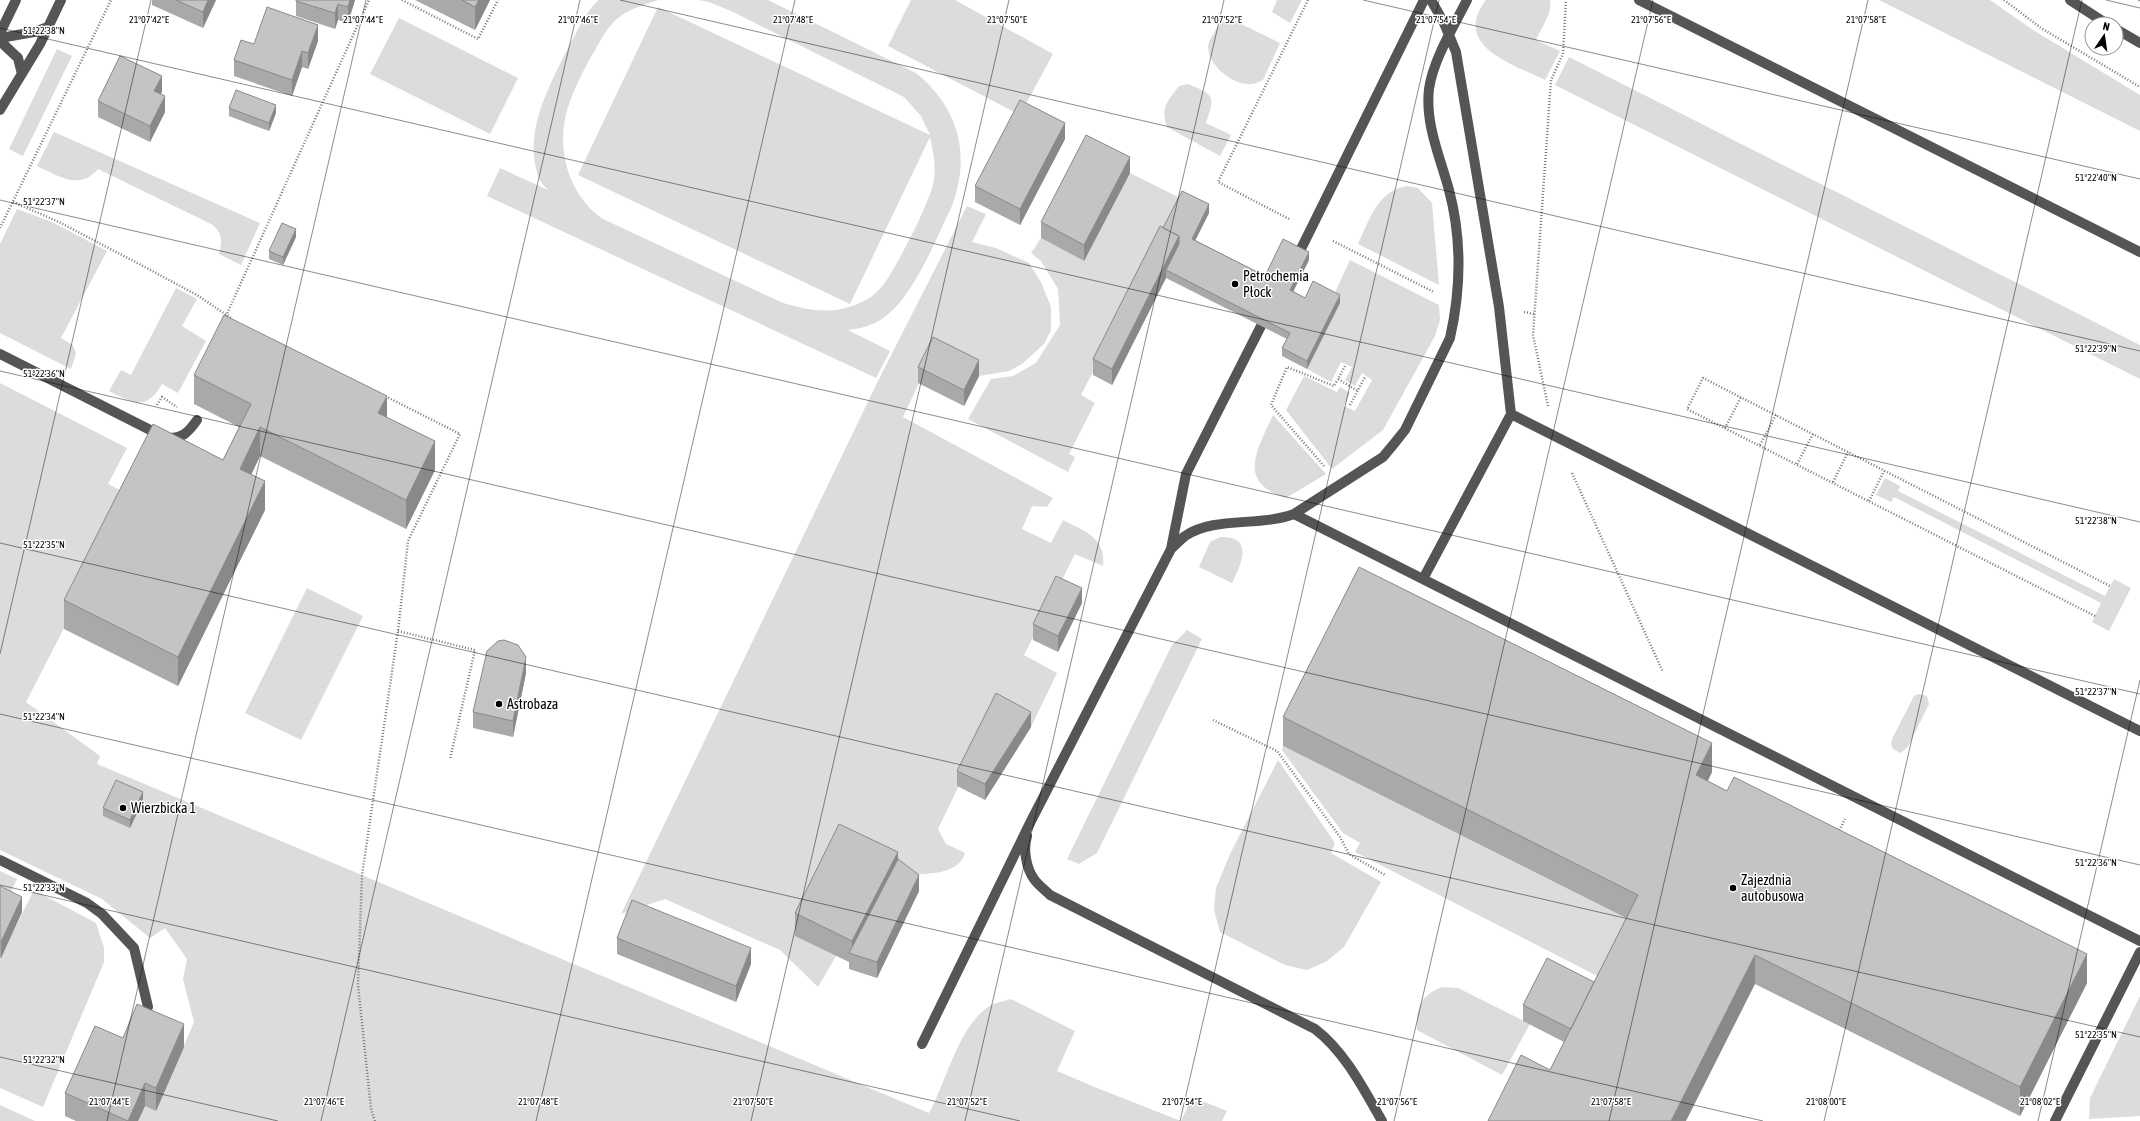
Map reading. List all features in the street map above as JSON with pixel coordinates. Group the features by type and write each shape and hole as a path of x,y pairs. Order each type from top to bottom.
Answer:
{"street":[{"path":"0,33 16,0"},
{"path":"0,110 22,74 61,0"},
{"path":"1298,255 1424,0"},
{"path":"1423,579 1511,414 1499,307 1456,52 1450,36 1431,0"},
{"path":"1171,549 1185,536 1204,528 1226,524 1279,520 1294,514 1383,457 1405,430 1450,338 1458,284 1459,243 1449,191 1431,131 1429,90 1433,72 1467,0"},
{"path":"1639,0 2140,252"},
{"path":"2070,0 2095,16"},
{"path":"0,39 34,32 48,26"},
{"path":"2124,33 2140,42"},
{"path":"0,39 18,58 22,74"},
{"path":"922,1044 1031,821 1171,549 1186,474 1261,326"},
{"path":"0,354 166,438 179,438 184,435 197,420"},
{"path":"1511,414 2140,731"},
{"path":"1294,514 2140,941"},
{"path":"1031,821 1024,844 1027,859 1034,879 1050,895 1315,1029 1330,1041 1344,1060 1382,1121"},
{"path":"0,860 87,903 102,914 134,948 148,1007"},
{"path":"2055,1121 2140,952"}],"path":[{"path":"0,228 111,0"},
{"path":"226,316 369,0"},
{"path":"402,0 478,39 498,0"},
{"path":"2004,0 2042,28 2140,87"},
{"path":"13,202 59,222 198,295 226,316 233,319"},
{"path":"1340,485 1271,405 1287,367 1334,386 1345,366"},
{"path":"1350,405 1365,377"},
{"path":"2095,616 1687,409 1703,378 2110,586"},
{"path":"1338,379 1358,391"},
{"path":"375,1121 371,1109 358,985 360,892 398,631 408,541 460,434 382,394"},
{"path":"1725,428 1741,397"},
{"path":"1760,445 1776,415"},
{"path":"1797,464 1813,434"},
{"path":"1833,482 1848,452"},
{"path":"1869,501 1884,471"},
{"path":"398,631 475,650 450,759"},
{"path":"1213,720 1277,751 1340,837 1349,854 1385,875"}],"shaded area":[{"path":"599,0 658,0 640,6 617,19 604,34 581,75 568,107 564,122 564,154 573,184 591,209 603,219 783,303 815,310 835,310 856,305 866,300 882,286 897,263 913,232 932,189 935,168 930,137 850,304 578,175 658,7 930,135 921,116 904,97 731,11 709,2 698,0 768,0 916,73 931,87 942,101 951,117 957,133 960,150 958,187 952,206 921,271 900,302 888,314 875,323 862,328 848,330 890,351 876,378 487,196 500,168 548,190 540,180 535,162 534,145 540,111 553,78 578,29 585,16"},
{"path":"911,0 955,0 1053,54 1020,115 888,46"},
{"path":"1277,0 1302,0 1290,23 1272,12"},
{"path":"1486,0 1550,0 1550,10 1536,40 1560,51 1545,80 1503,60 1490,51 1481,41 1476,30 1477,16"},
{"path":"1879,0 1990,0 2033,30 2140,95 2140,131"},
{"path":"399,18 518,78 490,134 370,74"},
{"path":"1231,19 1280,43 1263,80 1250,84 1241,83 1234,80 1220,70 1210,57 1208,49 1211,38 1223,21"},
{"path":"57,49 72,56 23,156 9,149"},
{"path":"1569,57 2140,345 2140,379 1555,85"},
{"path":"1188,84 1208,94 1210,98 1211,107 1206,123 1231,135 1220,156 1167,127 1164,114 1166,105 1179,86"},
{"path":"54,132 260,223 241,265 219,254 221,238 219,232 213,225 98,169 91,176 84,179 69,180 37,166"},
{"path":"1130,173 1182,199 1081,395 1095,403 1069,454 1075,457 1068,472 968,419 991,379 1013,376 1036,363 1060,325 1058,289 1041,261 1031,253 1041,238 1084,261"},
{"path":"1408,186 1418,188 1432,203 1439,285 1358,244 1371,216 1382,200 1389,193 1398,188"},
{"path":"967,206 986,214 972,242 996,248 1029,263 1041,282 1051,307 1051,330 1044,344 1022,364 1009,371 979,376 933,353 903,417 1053,498 1047,507 1032,506 1022,529 1051,543 1063,520 1092,536 1101,548 1103,566 1075,554 1024,655 1057,673 1031,727 996,709 938,829 946,844 965,853 961,861 954,867 936,873 898,875 836,956 818,987 780,950 665,899 621,914 877,383"},
{"path":"17,209 52,222 107,251 61,338 73,345 76,354 71,369 0,333 0,244"},
{"path":"1350,260 1439,305 1440,320 1435,336 1383,430 1332,469 1286,410 1304,376 1337,392 1340,387 1350,393 1344,406 1355,411 1372,380 1362,373 1355,386 1345,380 1352,367 1341,362 1331,382 1307,369 1340,303 1332,299"},
{"path":"176,288 197,299 182,326 206,341 178,393 162,384 150,399 145,402 138,402 125,399 109,391 121,370 131,375"},
{"path":"0,383 127,448 108,484 132,496 26,702 100,756 97,764 929,1113 936,1100 955,1053 971,1024 981,1013 993,1004 1011,999 1075,1031 1057,1071 1181,1121 138,1121 145,1106 156,1110 194,1022 183,979 187,959 165,928 150,938 102,899 0,850"},
{"path":"1273,415 1326,474 1286,498 1270,491 1261,483 1256,474 1255,464 1257,452"},
{"path":"1885,478 1900,486 1898,491 2105,596 2114,579 2131,588 2109,631 2092,622 2101,603 1894,497 1891,502 1876,495"},
{"path":"1220,537 1231,538 1238,541 1242,546 1239,568 1232,583 1199,567 1210,542"},
{"path":"307,588 363,616 301,740 245,713"},
{"path":"1187,630 1202,639 1097,853 1079,864 1067,859 1172,645"},
{"path":"1918,694 1927,696 1929,704 1908,747 1901,753 1893,749 1891,744 1892,739 1914,696"},
{"path":"1283,746 1638,924 1609,982 1355,852 1360,843 1343,833 1282,750"},
{"path":"1278,760 1335,843 1331,853 1381,882 1344,947 1327,961 1307,970 1285,965 1220,932 1214,910 1216,888 1230,854"},
{"path":"0,871 17,879 5,904 0,902"},
{"path":"34,890 96,923 104,948 104,962 43,1107 0,1088 0,958"},
{"path":"1442,987 1458,988 1530,1024 1502,1075 1417,1030 1418,1015 1421,1003 1429,994"},
{"path":"2140,996 2140,1116 2089,1119 2090,1098"},
{"path":"1192,1097 1227,1111 1222,1121 1181,1121"},
{"path":"0,1105 35,1121 0,1121"}],"building":[{"path":"176,0 208,0 203,12"},
{"path":"296,0 350,0 348,7 338,4 335,13"},
{"path":"462,0 479,0 475,7"},
{"path":"267,7 318,25 308,53 302,51 292,80 234,60 241,40 254,44"},
{"path":"120,56 162,76 154,91 165,96 150,126 98,101"},
{"path":"236,90 276,105 269,123 229,108"},
{"path":"1020,100 1065,123 1020,209 975,186"},
{"path":"1086,135 1130,157 1084,245 1041,222"},
{"path":"1182,191 1209,204 1192,239 1265,276 1283,239 1309,252 1290,290 1305,298 1313,281 1340,295 1307,361 1282,348 1290,333 1166,270 1179,244 1179,236 1163,228"},
{"path":"282,223 296,229 283,257 269,251"},
{"path":"1160,226 1179,236 1112,369 1093,359"},
{"path":"224,315 387,396 378,413 435,441 406,500 260,427 240,469 265,481 178,657 64,600 153,424 223,460 251,404 194,375"},
{"path":"933,337 979,360 964,390 918,367"},
{"name":"Zajezdnia autobusowa","path":"1359,567 1712,743 1696,775 1727,791 1734,777 2087,954 2020,1087 1755,955 1671,1121 1488,1121 1521,1055 1550,1070 1638,895 1283,717"},
{"path":"1056,576 1082,588 1058,636 1033,624"},
{"name":"Astrobaza","path":"504,640 518,645 526,657 513,721 473,712 487,651 498,641"},
{"path":"996,693 1031,712 985,784 957,771"},
{"name":"Wierzbicka 1","path":"116,780 143,792 130,820 103,808"},
{"path":"839,824 898,852 852,941 795,913"},
{"path":"898,859 919,875 877,962 849,953"},
{"path":"0,886 22,897 1,942 0,942"},
{"path":"632,900 751,948 736,986 617,938"},
{"path":"1547,958 1594,982 1571,1029 1523,1005"},
{"path":"137,1004 184,1024 156,1088 145,1083 128,1121 65,1093 95,1026 123,1038"}],"place":[{"name":"Petrochemia Płock","path":"1235,284"},
{"name":"Astrobaza","path":"499,704"},
{"name":"Wierzbicka 1","path":"123,808"},
{"name":"Zajezdnia autobusowa","path":"1733,888"}]}
